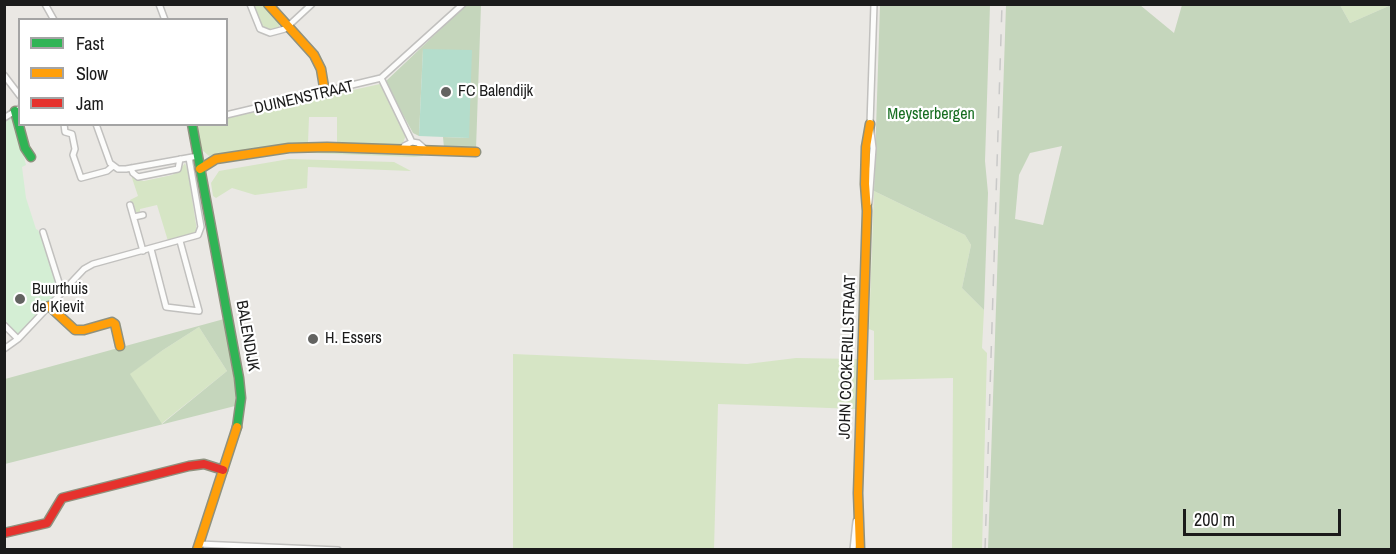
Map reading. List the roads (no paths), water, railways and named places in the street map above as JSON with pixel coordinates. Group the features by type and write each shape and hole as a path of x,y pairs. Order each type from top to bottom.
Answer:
{"street":[{"path":"45,4 53,18"},
{"path":"250,4 258,26 262,31 270,33 288,26 312,4"},
{"path":"268,4 317,60 325,93"},
{"name":"DUINENSTRAAT","path":"228,115 381,78 463,4"},
{"name":"JOHN COCKERILLSTRAAT","path":"860,549 858,504 867,211 865,184 866,147 870,124 874,4"},
{"path":"4,75 18,93"},
{"path":"381,78 412,142"},
{"path":"4,118 17,110"},
{"path":"20,126 25,148 31,157"},
{"path":"64,126 65,132 72,134 74,157 81,178 107,171 113,166"},
{"path":"97,126 110,163 121,170 193,157 201,232"},
{"name":"BALENDIJK","path":"192,126 193,157 201,169 241,398 237,426 198,547"},
{"path":"403,150 404,146 412,142 422,145 427,151"},
{"path":"201,169 216,159 271,150 327,147 476,152"},
{"path":"131,168 138,177 178,168 180,159"},
{"path":"130,205 142,251"},
{"path":"134,217 143,214"},
{"path":"43,232 62,292"},
{"path":"201,232 212,234"},
{"path":"4,349 18,339 80,272 90,266 195,237 201,232"},
{"path":"151,249 166,307 199,311 180,241"},
{"path":"49,306 75,330 84,330 112,322 115,324 120,346"},
{"path":"4,325 18,339"},
{"path":"4,533 47,523 62,498 189,466 204,464 224,470"},
{"name":"JOHN COCKERILLSTRAAT","path":"853,549 858,504"},
{"path":"198,547 338,549"}],"railway":[{"path":"985,550 1002,4"}],"place":[{"name":"FC Balendijk","path":"446,92"},
{"name":"Buurthuis de Kievit","path":"20,299"},
{"name":"H. Essers","path":"313,339"}],"park label":[{"name":"Meysterbergen","path":"931,115"}]}
